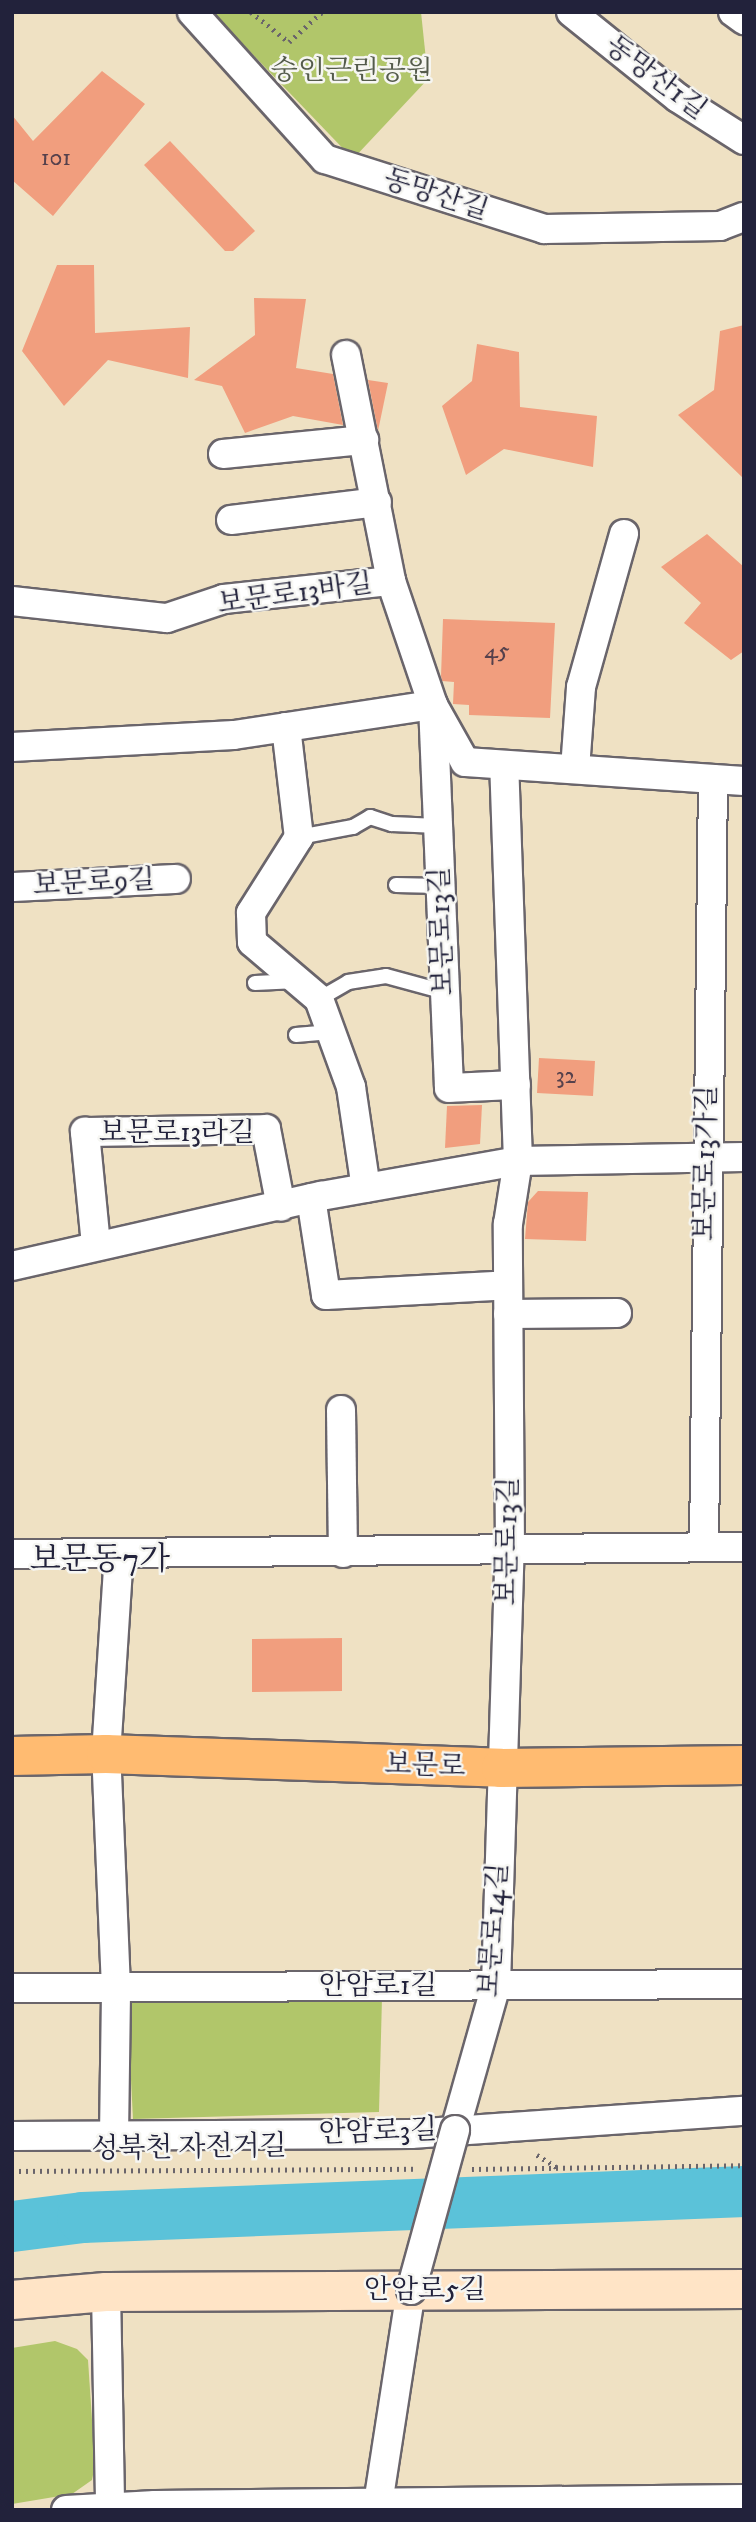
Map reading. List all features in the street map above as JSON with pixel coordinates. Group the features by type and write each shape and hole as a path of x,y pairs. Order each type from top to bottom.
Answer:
{"main road":[{"name":"보문로","path":"12,1756 106,1754 501,1768 744,1765"},
{"name":"안암로5길","path":"12,2300 106,2292 744,2289"}],"street":[{"name":"동망산길","path":"192,12 325,159 544,229 720,226 744,218"},
{"name":"동망산1길","path":"571,12 678,98 744,140"},
{"path":"733,12 744,20"},
{"name":"보문로13바길","path":"12,601 167,618 223,599 391,581 346,355"},
{"path":"223,454 364,440"},
{"path":"231,520 377,502"},
{"path":"575,769 581,687 624,534"},
{"name":"보문로13길","path":"391,581 433,705 465,762 504,768 575,769 744,781"},
{"path":"12,747 234,735 433,705"},
{"name":"보문로13길","path":"433,705 449,1088 516,1085"},
{"path":"286,727 299,837 251,913 253,942 309,990 331,1032 351,1087 366,1188"},
{"name":"보문로13길","path":"501,1768 510,1549 508,1224 518,1161 504,768"},
{"name":"보문로13가길","path":"704,1547 705,1158 713,779"},
{"name":"보문로9길","path":"12,887 176,879"},
{"name":"보문로13라길","path":"96,1245 85,1132 267,1129 281,1207"},
{"path":"12,1266 96,1245 281,1207 311,1198 518,1161 744,1157"},
{"path":"311,1198 326,1295 508,1284"},
{"path":"508,1314 617,1313"},
{"path":"341,1410 343,1553"},
{"path":"12,1554 343,1553 744,1547"},
{"path":"114,2136 116,1988 106,1754 119,1554"},
{"name":"보문로14길","path":"411,2290 496,1985 501,1768"},
{"name":"안암로1길","path":"12,1989 744,1984"},
{"name":"안암로3길","path":"12,2136 455,2130 744,2111"},
{"path":"377,2507 411,2290"},
{"path":"106,2292 110,2508"},
{"path":"66,2510 744,2499"}],"lane":[{"path":"299,837 353,827 370,817 391,824 438,826"},
{"path":"396,885 440,886"},
{"path":"255,983 309,990 386,976 445,992"},
{"path":"296,1035 331,1032"}],"path":[{"path":"251,12 289,42 322,12"},
{"path":"469,2169 744,2165"},
{"name":"성북천 자전거길","path":"12,2171 429,2169"}],"green space":[{"name":"숭인근린공원","path":"212,12 421,12 428,79 353,159"},
{"path":"382,1998 379,2112 133,2119 127,2002"},
{"path":"55,2341 77,2349 88,2360 95,2465 92,2480 72,2494 12,2504 12,2348"}],"building":[{"path":"102,71 145,104 53,216 12,180 12,115 33,141"},
{"path":"170,141 255,231 233,251 225,251 144,165"},
{"path":"57,265 94,265 95,333 190,327 188,378 108,360 64,406 22,351"},
{"path":"254,298 306,299 296,368 333,374 343,425 293,416 245,433 222,386 194,380 255,335"},
{"path":"744,325 744,479 678,415 714,390 720,331"},
{"path":"477,344 519,352 520,407 597,416 593,467 504,449 466,475 442,406 472,381"},
{"path":"368,380 388,383 378,431"},
{"path":"707,534 744,567 744,651 731,660 684,623 701,603 661,567"},
{"path":"443,619 555,623 550,718 469,715 469,705 453,704 454,682 442,681 441,676"},
{"path":"539,1058 595,1061 593,1096 537,1093"},
{"path":"482,1105 480,1144 445,1148 447,1106"},
{"path":"538,1191 588,1192 586,1241 525,1239 528,1202"},
{"path":"342,1638 342,1691 252,1692 252,1639"}],"waterway":[{"path":"12,2226 82,2217 744,2191"}],"district":[{"name":"보문동7가","path":"100,1560"}]}
